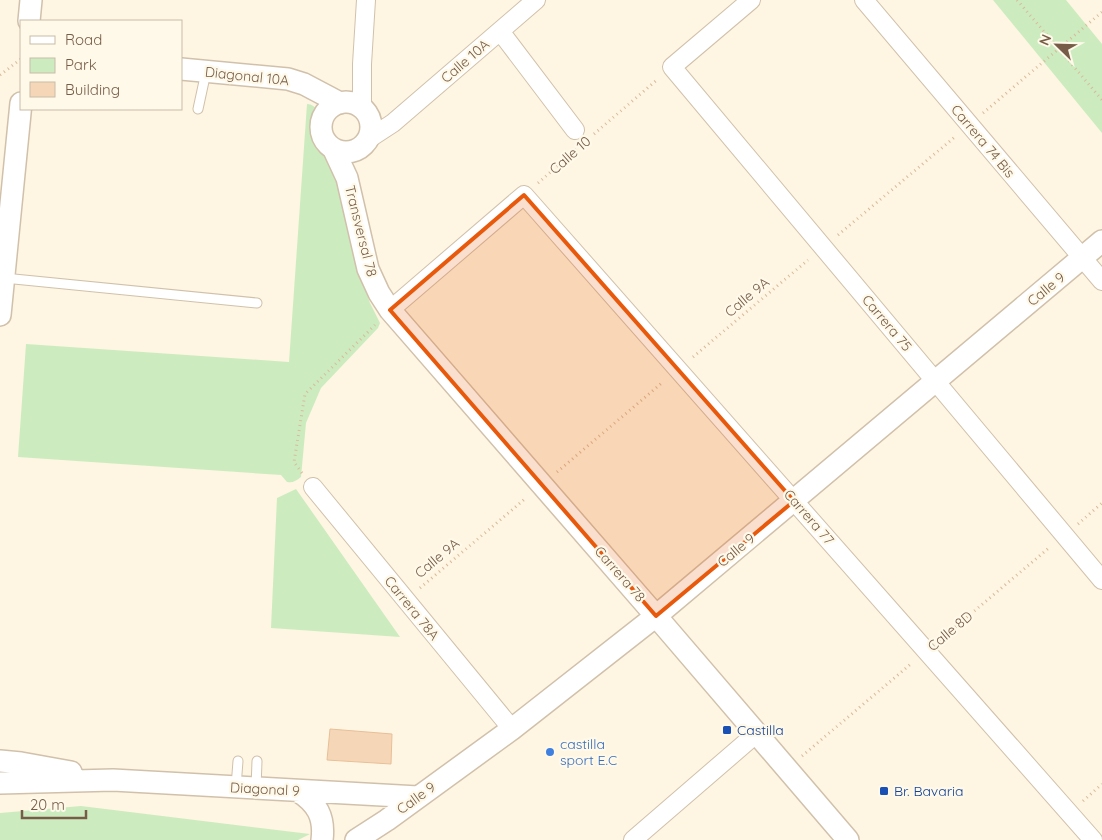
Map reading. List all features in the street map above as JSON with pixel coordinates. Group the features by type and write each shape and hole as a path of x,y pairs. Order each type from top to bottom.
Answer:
{"street":[{"path":"29,20 31,0"},
{"name":"Transversal 78","path":"366,0 362,64 347,178 368,269 379,293 390,310"},
{"name":"Calle 10A","path":"353,125 393,122 536,0"},
{"path":"672,67 751,0"},
{"name":"Carrera 74 Bis","path":"864,0 1102,281"},
{"path":"500,31 575,130"},
{"name":"Carrera 75","path":"672,67 1102,580"},
{"name":"Diagonal 10A","path":"182,69 288,79 304,84 312,88 353,125"},
{"path":"312,88 322,118"},
{"path":"332,106 353,125 327,144 322,136 320,127 326,111 332,106"},
{"path":"0,315 20,110"},
{"path":"390,310 524,195"},
{"name":"Carrera 77","path":"524,195 1093,840"},
{"name":"Calle 9","path":"356,840 387,820 512,729 656,616 1102,241"},
{"name":"Carrera 78","path":"390,310 848,840"},
{"name":"Carrera 78A","path":"313,487 512,729"},
{"path":"633,840 757,733"},
{"name":"Diagonal 9","path":"0,761 21,763 113,780"},
{"name":"Diagonal 9","path":"0,783 113,780 418,797"},
{"path":"298,791 308,798 316,808 321,819 322,840"}],"lane":[{"path":"198,109 206,72"},
{"path":"4,278 257,303"},
{"path":"246,788 257,760"},
{"path":"238,761 246,788"}],"path":[{"path":"1017,0 1102,100"},
{"name":"Calle 9A","path":"406,600 1102,12"},
{"path":"0,75 20,60"},
{"name":"Calle 10","path":"592,136 672,67"},
{"name":"Calle 10","path":"524,195 577,149"},
{"path":"313,487 294,462 305,394 390,310"},
{"name":"Calle 8D","path":"798,760 1102,503"},
{"path":"1069,813 1102,784"}],"highlighted area":[{"path":"524,195 794,501 656,616 390,310"}],"green space":[{"path":"993,0 1066,0 1102,44 1102,133"},
{"path":"307,104 313,106 318,111 360,275 370,303 380,323 378,328 321,388 306,423 301,477 287,482 281,475 18,457 26,344 289,362"},
{"path":"296,489 400,637 271,628 277,498"},
{"path":"81,806 310,834 298,840 0,840 0,813"}],"building":[{"path":"330,729 392,734 391,764 327,760"}],"place":[{"name":"Castilla","path":"727,730"},
{"name":"castilla sport E.C","path":"550,752"},
{"name":"Br. Bavaria","path":"884,791"}]}
